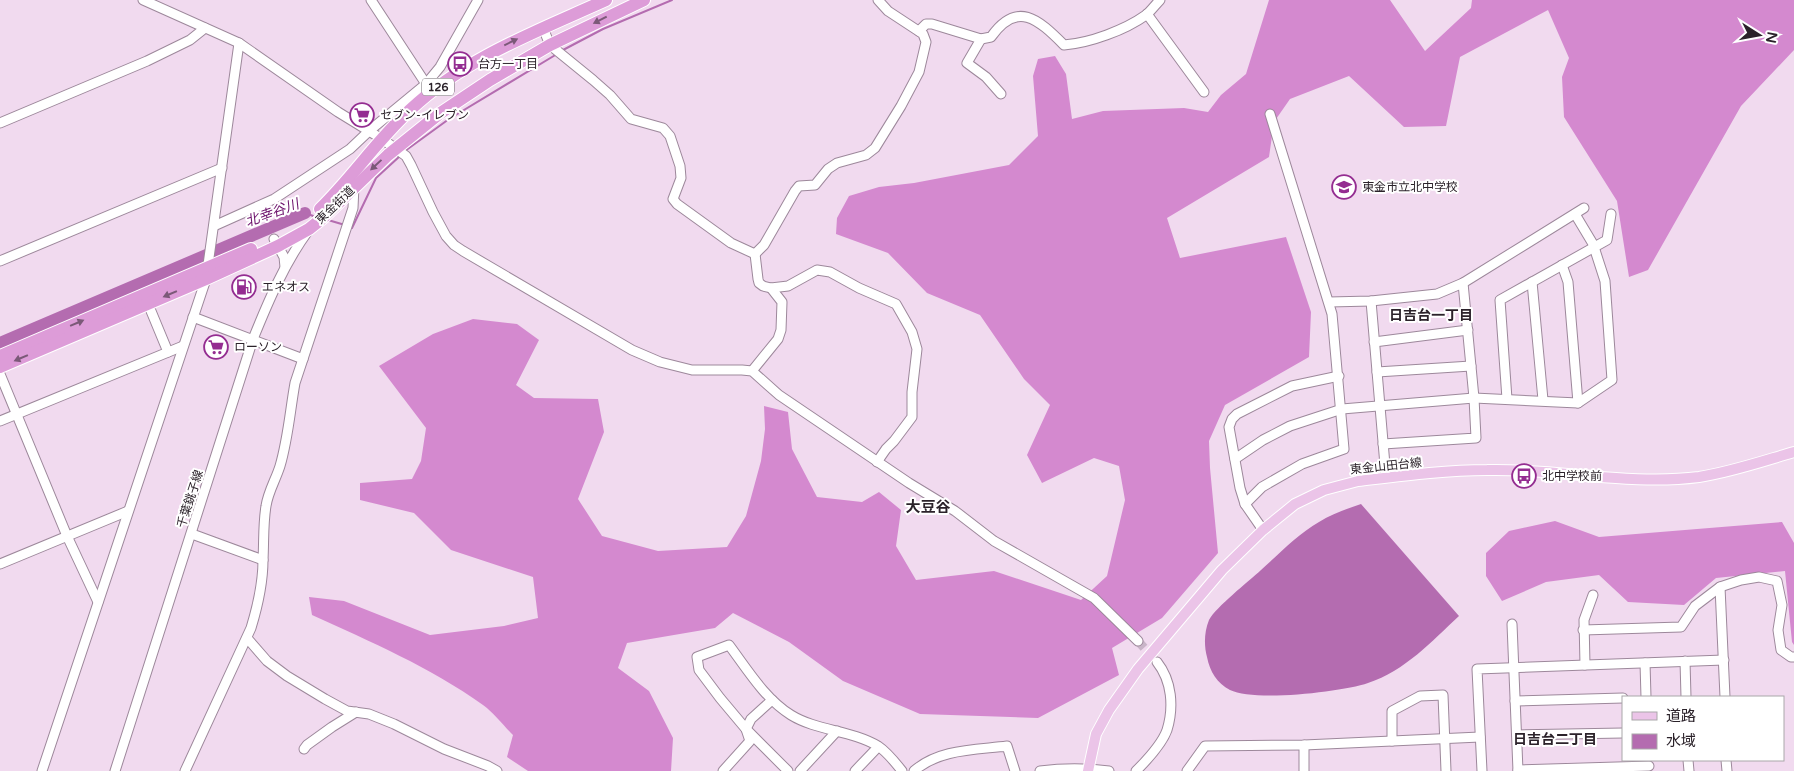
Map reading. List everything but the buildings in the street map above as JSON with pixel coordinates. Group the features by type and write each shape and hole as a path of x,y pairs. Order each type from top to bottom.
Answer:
{"highway":[{"name":"東金街道","path":"276,242 315,214 411,109 450,78 482,58 606,0"},
{"name":"東金街道","path":"0,367 276,242 309,229 324,217 395,148 439,114 490,80 550,45 644,0"},
{"name":"東金街道","path":"0,356 207,273"}],"main road":[{"name":"東金山田台線","path":"1088,770 1096,734 1109,710 1138,669 1222,570 1263,530 1295,504 1324,490 1358,480 1485,470 1515,470 1613,478 1670,479 1698,477 1732,470 1794,452"}],"street":[{"path":"143,0 239,43 338,112 406,156 412,164 433,212 446,236 462,251 632,350 660,362 692,370 742,370 752,372 779,395 877,462 956,511 994,540 1094,598 1138,641"},
{"path":"371,0 426,84"},
{"path":"214,226 281,195 350,149 426,84 440,67 478,0"},
{"path":"755,254 764,245 794,191 799,186 815,185 828,169 838,162 866,155 875,148 919,72 926,42 923,34 888,11 878,0"},
{"path":"919,31 926,24 932,24 981,39 991,37 1004,18 1014,12 1028,12 1037,18 1064,45 1077,44 1127,26 1147,14 1160,0"},
{"path":"1147,14 1204,92"},
{"path":"0,123 147,61 190,40 205,28"},
{"path":"543,28 550,45 598,85 631,119 663,128 670,136 676,149 680,166 681,178 673,199 677,204 731,243 755,254"},
{"path":"981,39 967,63 986,76 1001,94"},
{"path":"42,771 207,273 239,43"},
{"path":"440,67 450,78"},
{"path":"1245,504 1262,487 1302,464 1344,449 1342,409 1332,314 1270,114"},
{"path":"0,261 222,168"},
{"path":"185,771 247,638 257,609 263,560 263,530 266,503 280,467 295,383 349,224 353,208 354,186"},
{"path":"1329,302 1371,301 1436,294 1463,283 1584,208"},
{"path":"1235,459 1263,440 1290,426 1342,409 1474,398 1578,403 1612,380 1605,281 1594,247 1575,214"},
{"path":"1507,399 1500,300 1607,240 1611,214"},
{"name":"千葉銚子線","path":"115,771 254,339 262,317 298,244 309,229"},
{"path":"276,242 284,257 286,268"},
{"path":"752,372 778,340 781,330 782,302 771,288 759,283 755,254"},
{"path":"1562,265 1568,282 1578,403"},
{"path":"771,288 788,286 816,270 830,272 859,288 896,304 912,332 917,349 912,392 912,417 877,462"},
{"path":"1532,282 1543,400"},
{"path":"1383,444 1476,438 1463,283"},
{"path":"1371,301 1386,478"},
{"path":"151,311 168,352"},
{"path":"193,317 303,359"},
{"path":"1374,342 1468,330"},
{"path":"0,421 183,346"},
{"path":"1377,372 1470,366"},
{"path":"0,374 67,536 98,602"},
{"path":"1263,530 1245,504 1230,427 1232,419 1237,414 1292,386 1339,376"},
{"path":"0,564 128,511"},
{"path":"192,534 263,560"},
{"path":"1583,630 1681,627 1695,606 1720,586 1758,577 1777,581 1782,605 1778,630 1781,650 1794,657"},
{"path":"1720,586 1725,696"},
{"path":"1585,665 1584,620 1593,596"},
{"path":"1512,624 1518,771 1649,766"},
{"path":"247,638 268,661 287,676 325,699 348,711 370,714 394,724 444,749 497,771"},
{"path":"788,771 746,729 699,670 697,657 729,645 772,700 789,714 807,723 837,731 878,746 902,771"},
{"path":"1482,771 1478,669 1724,660"},
{"path":"1685,661 1686,696"},
{"path":"1136,771 1148,760 1166,731 1171,703 1169,682 1165,672 1157,662"},
{"path":"1645,664 1646,696"},
{"path":"1392,741 1392,711 1420,696 1443,696 1446,771"},
{"path":"1515,701 1622,698"},
{"path":"723,771 750,741 746,729 751,719 772,700"},
{"path":"304,749 306,745 332,726 356,712"},
{"path":"800,771 837,731"},
{"path":"1517,735 1622,733"},
{"path":"1187,771 1205,746 1304,745 1480,737"},
{"path":"1304,745 1304,771"},
{"path":"855,771 878,746"},
{"path":"914,771 937,756 1007,746 1016,771"},
{"path":"1040,771 1109,771"}],"shaded area":[{"path":"1269,0 1390,0 1425,51 1471,8 1472,0 1794,0 1794,50 1741,106 1648,270 1629,277 1617,201 1564,117 1562,77 1569,58 1548,10 1460,57 1446,126 1404,127 1349,76 1290,99 1274,122 1269,157 1167,218 1180,258 1286,237 1311,312 1309,357 1225,405 1209,441 1218,553 1162,618 1112,648 1119,675 1038,718 920,714 843,681 789,642 733,613 715,628 627,643 618,668 649,691 673,738 671,771 528,771 507,757 513,735 483,705 421,667 312,615 309,597 344,601 430,635 504,626 538,618 533,577 451,550 414,513 360,500 360,483 412,479 421,461 426,428 379,366 433,334 473,319 517,324 539,340 516,385 534,398 598,399 604,432 578,499 602,536 658,551 727,547 746,516 761,461 765,429 764,406 788,412 792,449 817,497 862,502 879,492 901,510 896,546 916,580 994,571 1081,600 1107,576 1125,500 1119,466 1094,458 1042,483 1027,455 1050,405 1024,379 980,315 927,293 888,253 836,234 837,218 849,196 879,187 914,183 1009,165 1038,136 1033,76 1038,59 1055,56 1066,74 1072,119 1103,111 1184,108 1208,112 1221,95 1246,74"},
{"path":"1555,521 1599,537 1782,522 1794,543 1794,645 1792,642 1785,571 1716,578 1684,605 1628,602 1599,575 1546,582 1502,601 1486,576 1486,553 1509,531"}],"water":[{"path":"1361,504 1459,616 1406,663 1381,678 1368,683 1339,690 1277,695 1242,694 1225,687 1212,672 1208,662 1205,639 1209,620 1218,608 1304,532 1329,517"}],"waterway":[{"name":"北幸谷川","path":"563,50 603,29 672,0"},
{"name":"北幸谷川","path":"405,151 449,119 557,54"},
{"name":"北幸谷川","path":"349,227 352,228 376,178 400,156"},
{"name":"北幸谷川","path":"305,213 316,217"},
{"name":"北幸谷川","path":"0,343 305,213"},
{"name":"北幸谷川","path":"328,220 345,225"}],"tunnel":[{"path":"1138,641 1157,662"}],"place":[{"name":"台方一丁目","path":"460,64"},
{"name":"セブン-イレブン","path":"362,115"},
{"name":"東金市立北中学校","path":"1344,187"},
{"name":"エネオス","path":"244,287"},
{"name":"ローソン","path":"216,347"},
{"name":"北中学校前","path":"1524,476"}],"district":[{"name":"日吉台一丁目","path":"1431,315"},
{"name":"大豆谷","path":"928,507"},
{"name":"日吉台二丁目","path":"1555,739"}]}
